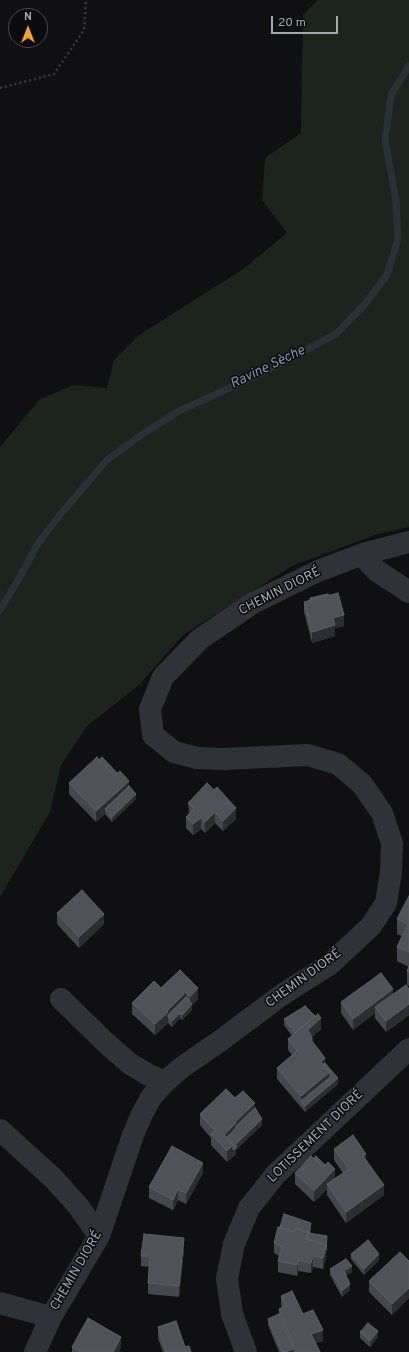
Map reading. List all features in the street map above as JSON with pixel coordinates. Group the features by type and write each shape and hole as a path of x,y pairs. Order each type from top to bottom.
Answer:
{"street":[{"name":"CHEMIN DIORÉ","path":"35,1352 51,1318 99,1236 136,1128 152,1096 164,1082 181,1068 283,994 329,965 371,926 386,903 391,872 400,842 362,784 338,764 308,755 223,759 198,758 174,752 153,736 150,709 163,677 200,639 252,603 318,571 363,554 409,542"},
{"path":"363,554 377,571 409,592"},
{"path":"61,999 129,1063 164,1082"},
{"name":"LOTISSEMENT DIORÉ","path":"246,1352 232,1314 227,1279 234,1244 249,1208 276,1174 409,1048"},
{"path":"0,1130 54,1179 79,1207 99,1236"},
{"path":"0,1303 51,1318"}],"path":[{"path":"0,88 54,74 84,30 86,0"}],"shaded area":[{"path":"318,0 409,0 409,527 378,534 292,566 183,635 139,685 87,726 61,765 50,812 0,897 0,447 39,400 73,385 107,388 114,360 139,335 242,270 287,233 262,200 265,158 301,133 303,15"}],"building":[{"path":"338,593 344,615 333,618 335,625 312,632 304,602"},
{"path":"328,595 310,600 310,598"},
{"path":"97,757 114,776 120,771 129,781 96,811 69,783"},
{"path":"102,757 117,773 114,776 99,760"},
{"path":"207,783 214,790 217,787 236,808 223,821 215,812 205,822 201,818 193,824 186,817 194,809 188,803"},
{"path":"129,786 136,794 112,817 105,809"},
{"path":"82,890 104,914 79,937 57,913"},
{"path":"409,896 409,952 397,947 408,924 397,919"},
{"path":"180,970 198,988 190,997 186,992 155,1024 132,1003 154,981 161,988"},
{"path":"381,973 393,989 353,1019 341,1002"},
{"path":"406,985 409,989 409,1004 386,1021 375,1007"},
{"path":"186,997 192,1004 182,1015 180,1013 172,1021 168,1015"},
{"path":"305,1006 315,1016 295,1033 284,1019"},
{"path":"318,1014 321,1018 308,1030 312,1041 325,1058 321,1062 330,1072 301,1096 277,1068 297,1051 288,1039"},
{"path":"325,1063 338,1078 305,1106 301,1101 330,1077 330,1072 323,1065"},
{"path":"226,1089 235,1098 243,1091 255,1103 224,1135 233,1145 227,1151 211,1134 215,1131 200,1114"},
{"path":"255,1108 262,1119 236,1144 236,1148 233,1150 233,1145 227,1137"},
{"path":"353,1135 366,1154 363,1156 384,1185 346,1212 327,1184 349,1169 334,1149"},
{"path":"172,1146 203,1163 186,1193 178,1189 173,1200 149,1187"},
{"path":"311,1156 323,1167 328,1162 335,1169 314,1191 295,1173"},
{"path":"316,1156 325,1165 323,1167 314,1158"},
{"path":"284,1214 311,1223 309,1233 327,1236 326,1250 326,1245 307,1239 308,1232 295,1228 294,1232 280,1227"},
{"path":"278,1227 294,1232 295,1228 308,1232 306,1239 326,1245 323,1258 313,1256 311,1263 298,1260 297,1265 278,1261 282,1247 274,1243"},
{"path":"144,1234 184,1238 179,1286 148,1283 150,1256 141,1256"},
{"path":"368,1240 379,1254 364,1269 351,1254"},
{"path":"400,1252 409,1261 409,1288 392,1304 369,1281"},
{"path":"346,1259 352,1266 344,1271 350,1284 342,1291 330,1269"},
{"path":"292,1291 303,1314 313,1310 323,1330 311,1334 320,1352 296,1352 279,1309 286,1306 281,1296"},
{"path":"279,1314 293,1349 286,1352 282,1352 268,1319"},
{"path":"88,1318 121,1337 113,1352 81,1352 72,1347"},
{"path":"176,1321 185,1347 189,1346 191,1352 166,1352 158,1327"},
{"path":"368,1323 378,1331 370,1341 360,1332"}],"waterway":[{"name":"Ravine Sèche","path":"0,610 37,545 59,516 107,460 144,433 179,411 262,373 336,334 364,305 387,275 398,239 396,201 385,140 391,95 409,66"}]}
